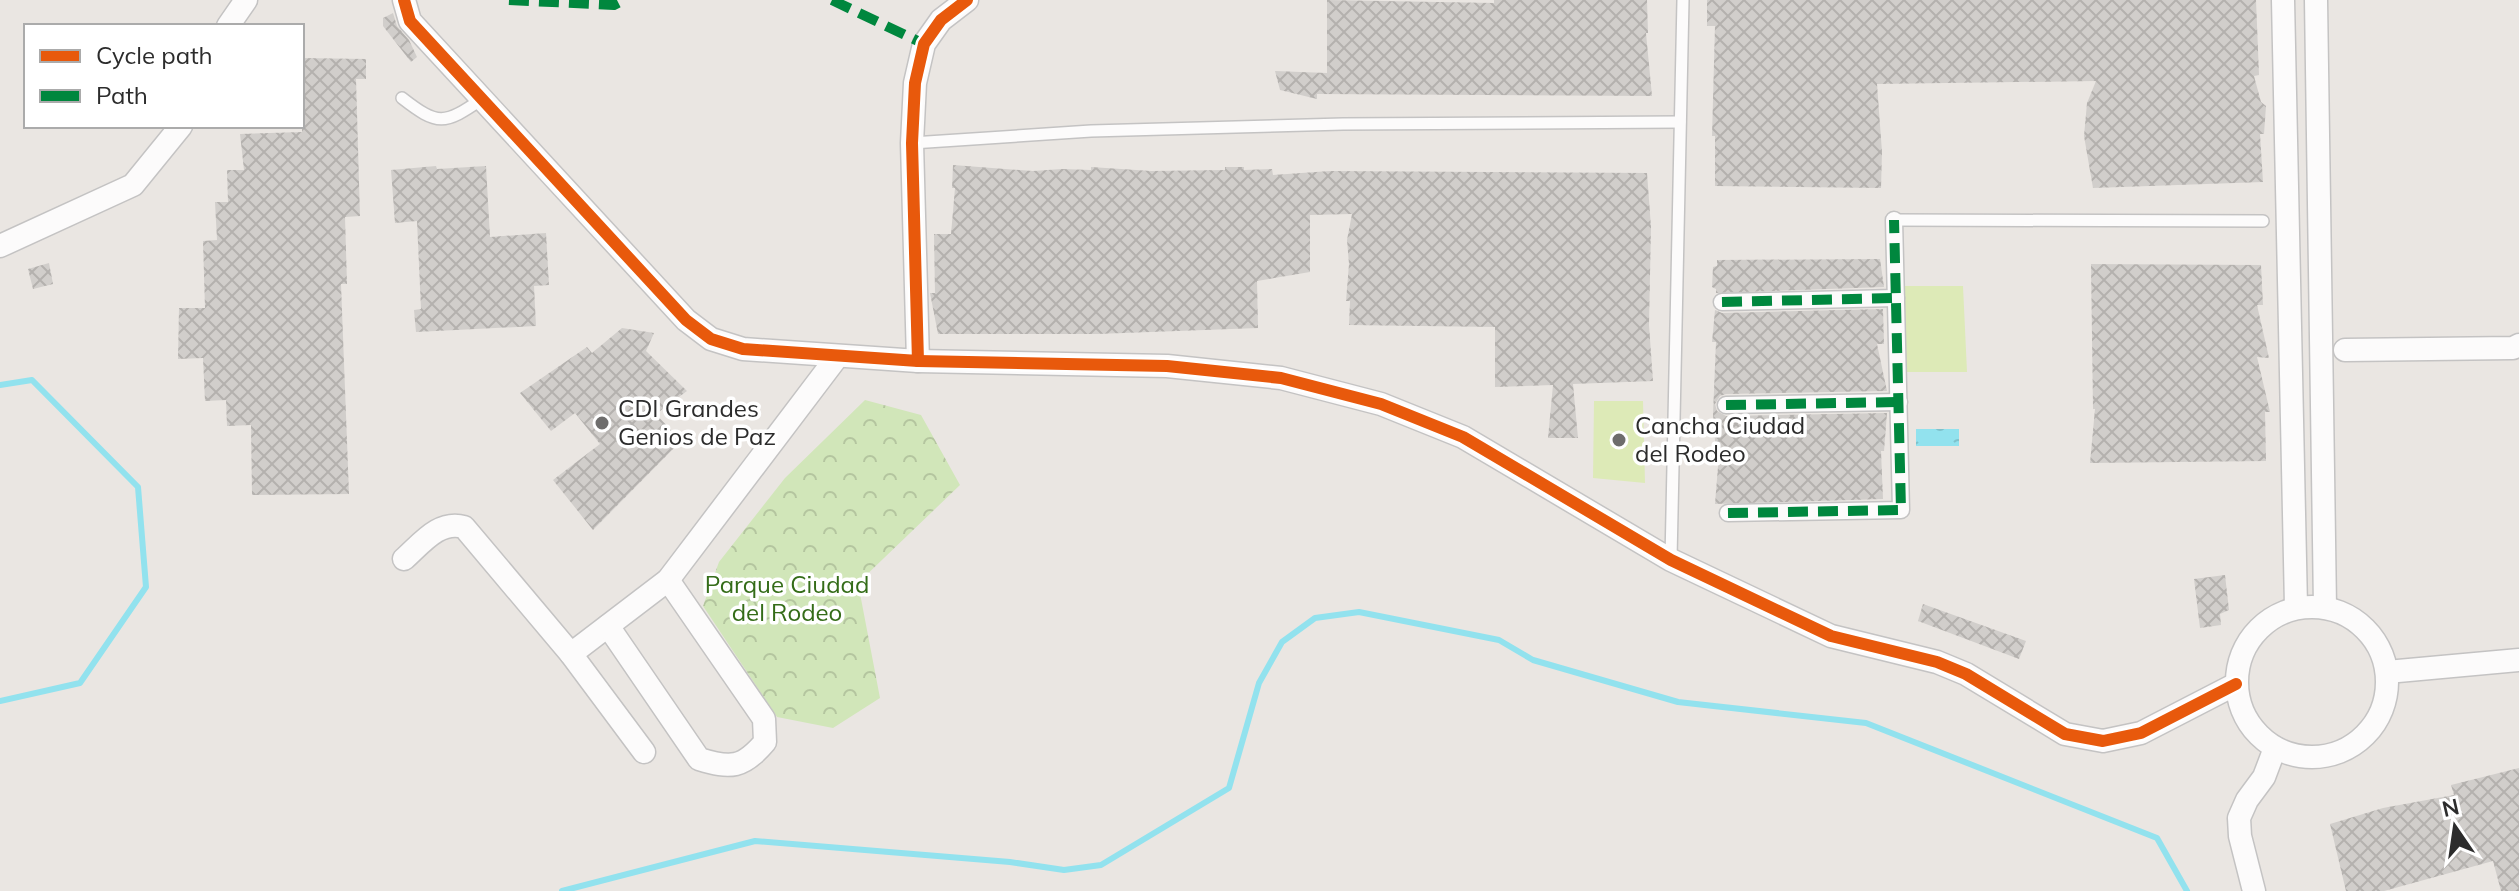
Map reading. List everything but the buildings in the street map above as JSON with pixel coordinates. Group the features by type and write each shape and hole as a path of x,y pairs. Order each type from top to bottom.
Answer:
{"street":[{"path":"229,24 246,0"},
{"path":"404,0 410,21 686,320 711,339 743,349 837,357 1167,366 1281,378 1367,400 1463,437 1671,560 1831,636 1937,662 1966,674 2065,734 2103,741 2141,733 2236,684"},
{"path":"918,361 912,143 915,83 924,44 941,20 967,0"},
{"path":"2283,0 2296,607"},
{"path":"2316,0 2325,607"},
{"path":"0,246 133,185 179,128"},
{"path":"1728,513 1901,510 1894,220"},
{"path":"1722,302 1896,298"},
{"path":"2345,350 2513,348 2519,345"},
{"path":"571,654 668,580 837,357"},
{"path":"1726,405 1899,402"},
{"path":"404,559 440,528 452,524 464,527 571,654 644,752"},
{"path":"608,626 699,759 724,767 750,759 765,742 764,719 668,580"},
{"path":"2296,607 2325,607 2348,615 2367,630 2380,649 2387,672 2386,700 2374,725 2354,745 2329,756 2301,757 2275,748 2255,732 2241,710 2236,684 2240,658 2254,634 2274,617 2296,607"},
{"path":"2387,672 2519,660"},
{"path":"2254,891 2240,836 2239,818 2247,800 2264,777 2275,748"}],"lane":[{"path":"1671,560 1683,0"},
{"path":"402,98 426,117 438,120 451,117 482,99"},
{"path":"912,143 1091,131 1343,124 1680,122"},
{"path":"1894,220 2263,221"}],"green space":[{"path":"1901,286 1963,286 1967,372 1902,372"},
{"name":"Parque Ciudad del Rodeo","path":"865,400 921,415 960,485 858,583 880,698 833,728 777,717 703,606 719,562 785,478"},
{"name":"Cancha Ciudad del Rodeo","path":"1594,401 1643,401 1645,483 1593,478"}],"water":[{"path":"1916,429 1959,429 1959,446 1916,446"}],"waterway":[{"path":"0,385 32,380 138,487 146,587 80,683 0,701"},
{"path":"562,891 755,841 1010,862 1064,870 1101,865 1229,788 1259,683 1282,642 1315,618 1359,612 1499,640 1533,660 1678,702 1866,723 2157,838 2187,891"}],"marked path":[{"path":"509,0 614,5 624,0"},
{"path":"832,0 924,44"},
{"path":"1728,513 1901,510 1894,220"},
{"path":"1722,302 1896,298"},
{"path":"1726,405 1899,402"}],"cycle path":[{"path":"404,0 410,21 686,320 711,339 743,349 918,361 912,143 915,83 924,44 941,20 967,0"},
{"path":"918,361 1167,366 1281,378 1381,404 1463,437 1671,560 1831,636 1937,662 1966,674 2065,734 2103,741 2141,733 2236,684"}],"place":[{"name":"CDI Grandes Genios de Paz","path":"602,423"},
{"name":"Cancha Ciudad del Rodeo","path":"1619,440"}]}
